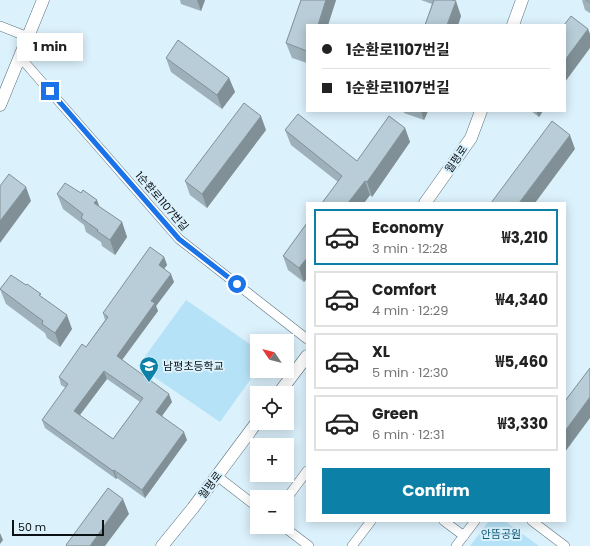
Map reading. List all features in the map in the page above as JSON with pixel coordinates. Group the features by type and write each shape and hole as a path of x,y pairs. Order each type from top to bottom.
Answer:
{"street":[{"path":"0,105 43,0"},
{"path":"513,24 522,0"},
{"path":"0,26 28,37"},
{"name":"1순환로1107번길","path":"20,57 179,239 306,338"},
{"name":"월평로","path":"426,202 471,138 481,112"},
{"path":"284,386 306,357"},
{"name":"월평로","path":"162,546 251,430"},
{"path":"293,490 306,472"},
{"path":"217,476 250,502"},
{"path":"352,546 370,522"},
{"path":"445,522 464,536"},
{"path":"456,546 474,522"},
{"path":"533,522 565,546"},
{"path":"293,534 309,546"}],"green space":[{"path":"186,300 250,344 250,378 251,378 220,422 138,366"},
{"name":"안뜸공원","path":"488,522 506,522 539,546 470,546"}],"building":[{"path":"301,0 326,0 318,24 306,24 306,51 286,43"},
{"path":"434,0 456,1 447,24 425,24"},
{"path":"571,16 588,29 566,59 566,24 565,24"},
{"path":"178,40 229,78 217,95 166,58"},
{"path":"244,103 261,116 202,194 185,181"},
{"path":"298,114 357,161 389,116 405,128 367,182 365,181 349,202 323,202 342,176 285,130"},
{"path":"552,121 570,135 520,202 492,202"},
{"path":"9,174 26,187 0,221 0,186"},
{"path":"65,183 81,193 83,190 97,200 94,203 122,222 110,240 81,218 83,214 57,194"},
{"path":"306,224 306,259 299,268 283,256"},
{"path":"150,247 164,257 159,265 171,274 151,301 155,303 117,356 169,394 156,412 184,432 142,490 42,420 68,384 59,377 82,344 86,347 108,317 103,313","holes":["104,371 143,398 113,439 74,411"]},
{"path":"11,275 41,294 39,295 67,315 55,333 42,324 43,321 0,289"},
{"path":"590,368 590,397 566,430 566,400"},
{"path":"108,488 123,499 90,546 67,546 66,545"}],"place":[{"name":"남평초등학교","path":"149,383"}],"route":[{"path":"50,91 179,239 237,284"}]}
